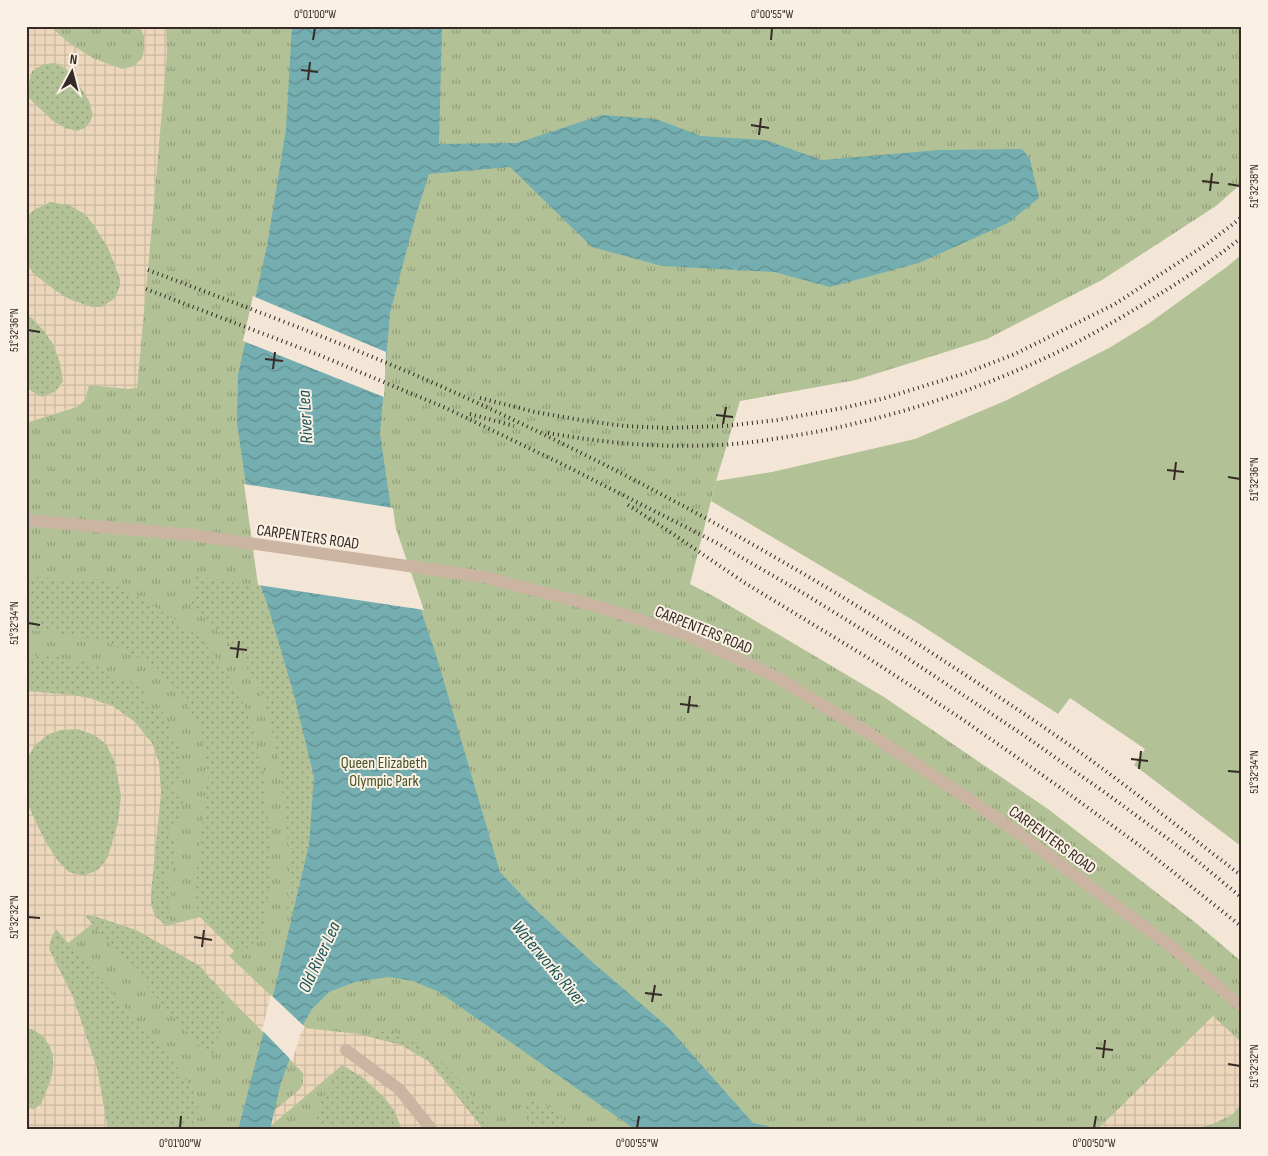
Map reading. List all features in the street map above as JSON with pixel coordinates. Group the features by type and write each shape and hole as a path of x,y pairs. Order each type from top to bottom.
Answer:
{"street":[{"name":"CARPENTERS ROAD","path":"26,520 193,535 230,542 484,577 614,612 684,634 774,676 867,732 1018,833 1173,948 1242,1007"},
{"path":"346,1050 399,1090 432,1130"}],"green space":[{"name":"Queen Elizabeth Olympic Park","path":"26,26 1242,26 1242,183 1216,206 1102,280 987,339 856,380 740,401 716,481 690,584 884,697 1048,809 1196,923 1242,962 1242,1130 26,1130"},
{"path":"56,63 72,75 87,97 90,106 91,122 87,127 79,131 67,130 61,127 45,115 29,98 28,88 32,71 44,64"},
{"path":"49,202 68,205 85,214 107,245 116,265 120,283 115,298 102,307 84,304 60,293 37,277 26,263 26,217"},
{"path":"1242,254 1242,847 1134,765 1145,749 1070,698 1058,714 916,622 711,501 716,481 772,472 915,439 1007,400 1109,348 1148,324"},
{"path":"26,314 47,335 55,348 61,367 63,382 56,391 42,397 26,388"},
{"path":"196,576 261,587 294,695 314,777 309,845 293,914 287,912 289,850 280,766 271,724 259,689 239,654 212,624 191,606"},
{"path":"26,577 105,580 124,589 179,622 200,638 222,665 240,696 253,729 263,768 268,813 270,880 266,919 262,934 253,945 240,953 234,951 200,917 194,900 208,776 202,733 185,699 156,667 111,644 71,634 26,630"},
{"path":"26,653 30,655 60,657 65,665 72,666 79,660 105,668 106,674 116,681 122,675 146,692 145,705 151,710 159,706 172,728 170,740 180,745 183,780 178,778 172,790 184,796 180,823 170,829 170,839 177,840 177,856 175,866 170,874 166,876 163,885 172,888 169,922 166,926 155,916 151,905 152,880 113,706 73,695 26,691"},
{"path":"78,729 92,734 105,743 116,769 121,797 118,820 108,857 97,870 81,875 70,872 57,861 40,832 26,799 26,760 36,745 49,734 61,730"},
{"path":"84,915 94,916 136,930 200,966 226,1002 215,1051 209,1057"},
{"path":"56,929 176,1065 199,1103 191,1130 108,1130 97,1068 49,949"},
{"path":"26,1029 35,1031 46,1041 50,1047 53,1062 50,1078 41,1104 34,1109 26,1108"},
{"path":"382,1030 404,1037 430,1053 451,1071 482,1109 494,1130 484,1130 428,1061 401,1045 373,1038"},
{"path":"342,1065 357,1074 384,1097 396,1114 402,1130 315,1130 322,1099"},
{"path":"529,1098 553,1108 572,1130 535,1130 524,1108 525,1099"}],"shaded area":[{"path":"26,26 50,26 69,43 93,58 122,69 134,66 142,58 144,37 140,26 166,26 167,53 137,388 128,389 89,385 85,400 77,407 26,423 26,388 42,397 56,391 63,381 60,363 53,344 44,331 26,314 26,264 34,274 56,291 69,299 92,307 102,307 115,298 120,286 120,279 109,250 86,215 69,205 50,202 34,210 26,217","holes":["56,63 65,68 74,77 89,101 93,115 85,128 77,131 65,128 53,121 29,98 28,86 32,71 44,64"]},
{"path":"26,691 73,695 113,706 135,722 152,743 159,762 161,793 151,893 151,905 155,916 166,926 200,917 234,951 229,956 305,1028 358,1034 401,1045 428,1061 484,1130 402,1130 394,1110 383,1096 362,1077 342,1065 266,1130 251,1130 300,1089 303,1083 303,1073 200,966 136,930 94,916 85,915 92,924 68,943 56,929 49,949 73,997 97,1068 108,1130 26,1130 26,1108 34,1109 41,1104 50,1082 53,1056 43,1036 32,1029 26,1029 26,799 44,839 58,861 69,872 83,876 98,870 108,857 118,823 121,796 115,762 106,744 94,735 78,729 61,730 49,734 35,745 26,760"},
{"path":"1213,1016 1242,1043 1242,1103 1232,1115 1215,1123 1192,1130 1097,1130"}],"water":[{"path":"292,26 442,26 439,144 517,143 602,115 656,119 701,136 765,140 822,160 939,150 1022,149 1030,159 1039,198 1008,223 919,263 830,287 774,272 662,266 592,247 510,167 429,174 416,215 390,313 380,434 394,529 437,658 500,872 532,906 590,960 668,1027 753,1123 768,1126 772,1130 636,1130 439,992 413,981 389,977 355,982 329,992 312,1009 299,1032 280,1086 270,1130 238,1130 275,988 309,845 314,777 294,695 261,587 237,423 238,375 267,246 286,129"}],"pier":[{"path":"253,296 386,352 384,397 243,341"},
{"path":"244,484 393,508 396,529 424,610 258,585"},
{"path":"271,995 305,1027 301,1033 292,1061 262,1030"}],"railway":[{"path":"480,398 535,412 586,421 625,426 666,428 725,426 777,420 848,407 885,398 963,374 1015,354 1115,304 1207,244 1242,217"},
{"path":"548,433 632,444 696,446 729,444 810,433 899,412 987,383 1072,345 1166,290 1242,237"},
{"path":"148,270 336,342 447,389 580,452 710,520 899,632 1060,738 1242,876"},
{"path":"146,289 319,355 446,408 562,464 715,542 808,596 895,650 1022,734 1190,855 1242,898"},
{"path":"470,414 514,426"},
{"path":"628,505 745,583 865,656 962,719 1143,848 1242,927"}],"water label":[{"name":"River Lea","path":"305,417"},
{"name":"Old River Lea","path":"319,957"},
{"name":"Waterworks River","path":"549,963"}]}
